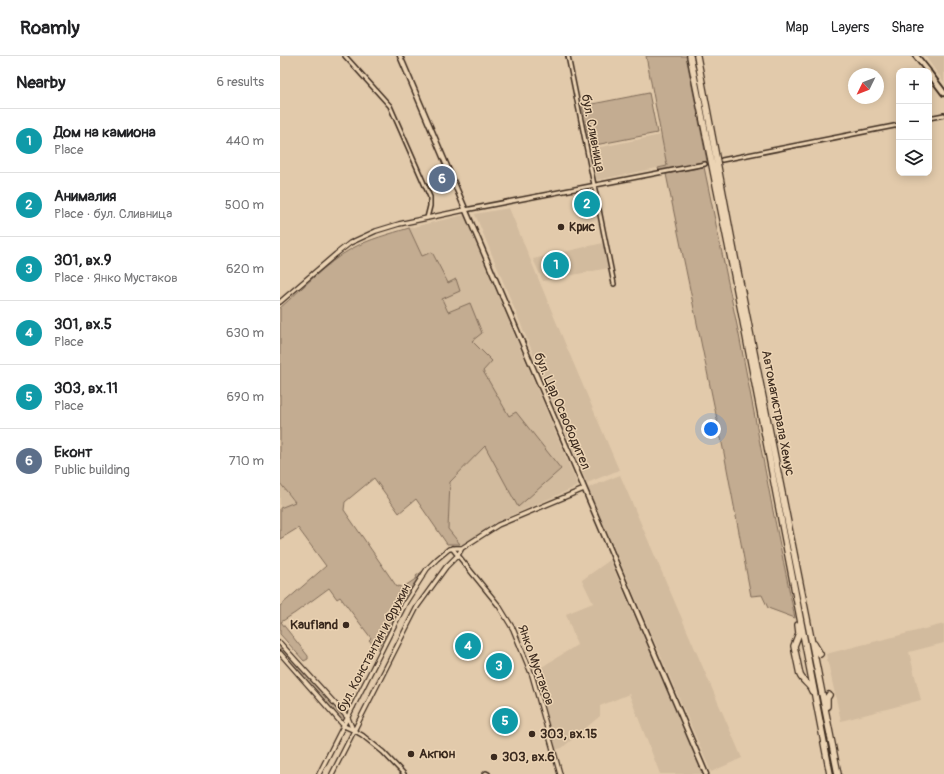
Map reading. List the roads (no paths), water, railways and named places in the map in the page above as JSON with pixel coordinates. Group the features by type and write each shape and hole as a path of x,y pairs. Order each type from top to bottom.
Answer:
{"highway":[{"name":"Автомагистрала Хемус","path":"690,56 830,774"},
{"name":"Автомагистрала Хемус","path":"697,56 838,774"},
{"path":"792,576 790,582 799,630 794,646 799,672 801,678 811,689 816,714 821,727"},
{"path":"811,638 820,654"},
{"path":"828,724 829,716 827,698 829,695"}],"main road":[{"name":"бул. Цар Освободител","path":"400,56 706,774"},
{"path":"916,56 925,68"},
{"path":"932,77 944,93"}],"street":[{"path":"345,56 390,106 430,197 430,206 427,218"},
{"name":"бул. Сливница","path":"568,56 614,284"},
{"path":"932,117 944,115"},
{"path":"722,160 896,126"},
{"path":"280,302 332,256 350,243 376,231 465,210 705,164"},
{"name":"бул. Константин и Фружин","path":"332,774 417,607 462,548 498,525 584,489"},
{"path":"452,548 462,548"},
{"name":"бул. Константин и Фружин","path":"319,774 406,602 428,569 446,550 452,548"},
{"name":"Янко Мустаков","path":"452,548 499,606 508,619 521,644 536,688 560,774"},
{"path":"280,643 348,718 354,730"},
{"path":"280,653 344,726 362,734 383,752 404,774"},
{"path":"339,709 346,710 353,706"}],"place":[{"name":"Еконт","path":"442,179"},
{"name":"Анималия","path":"587,204"},
{"name":"Крис","path":"561,227"},
{"name":"Дом на камиона","path":"556,265"},
{"name":"Kaufland","path":"346,625"},
{"name":"301, вх.5","path":"468,646"},
{"name":"301, вх.9","path":"499,666"},
{"name":"303, вх.11","path":"505,721"},
{"name":"303, вх.15","path":"532,734"},
{"name":"Акгюн","path":"411,754"},
{"name":"303, вх.6","path":"494,757"}]}
